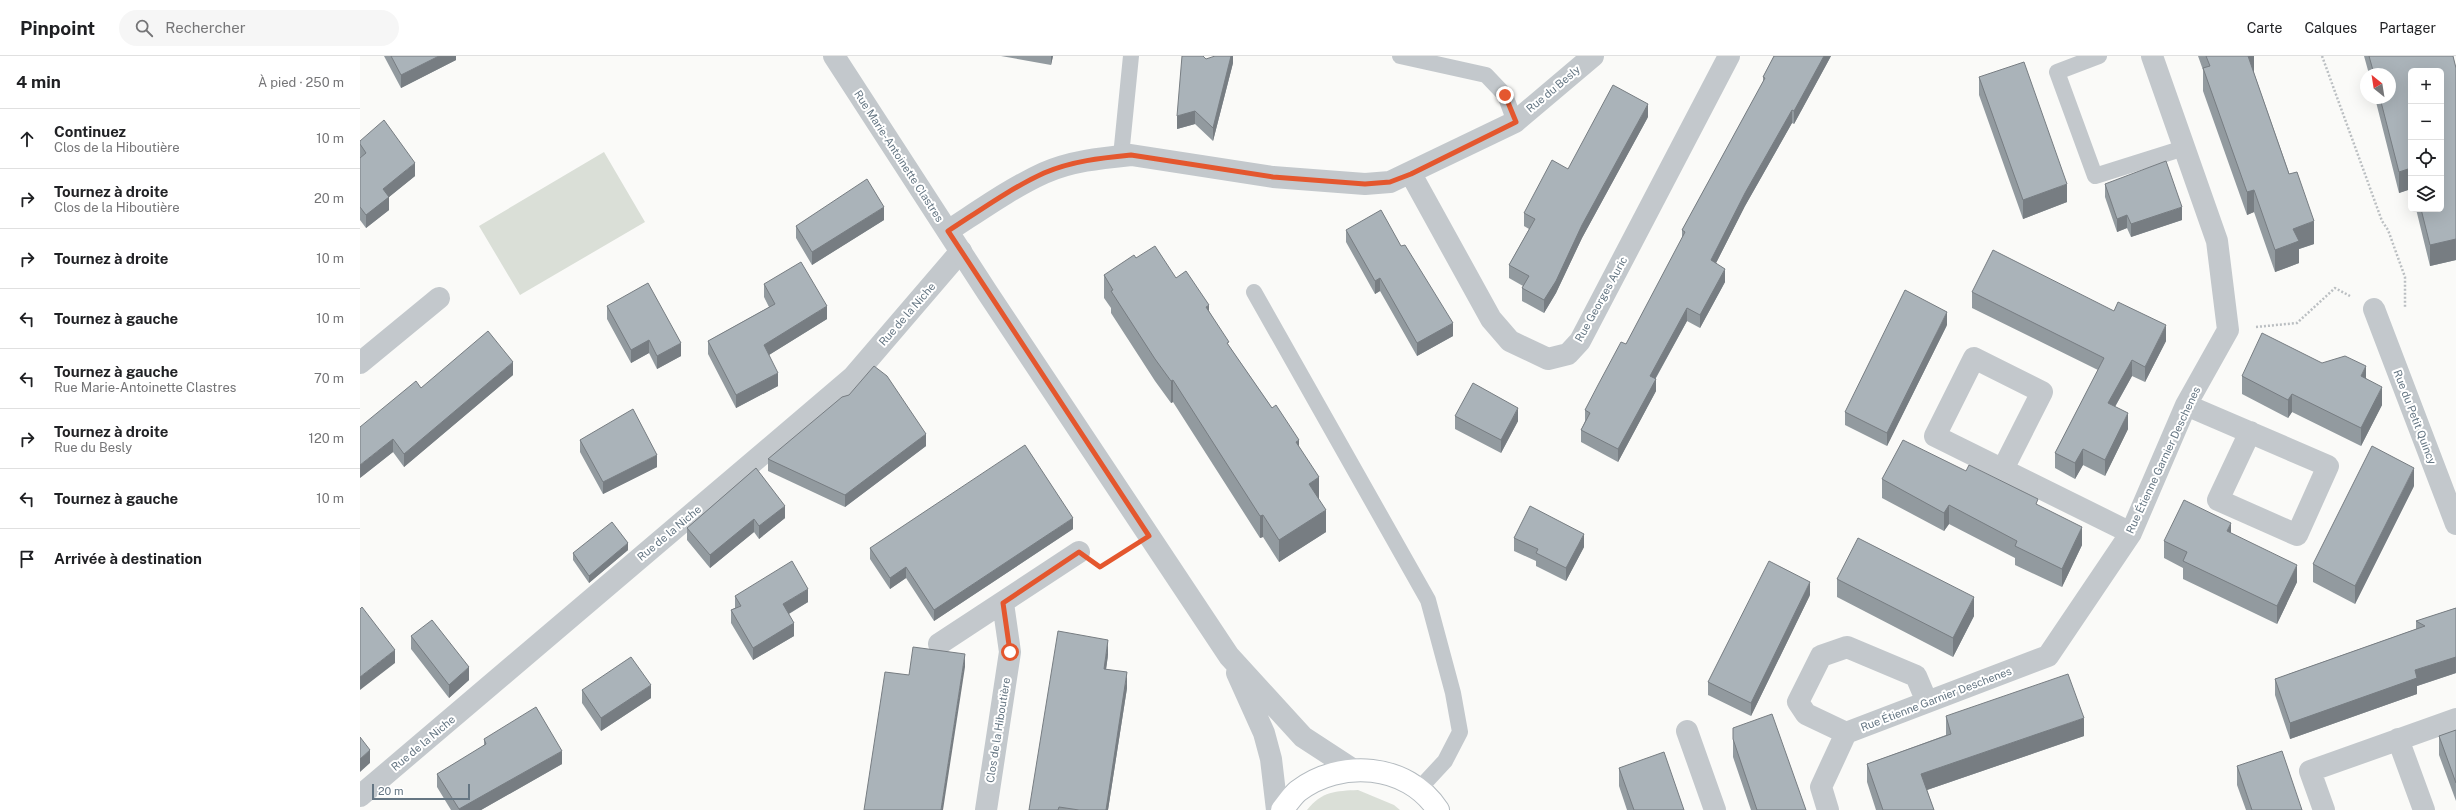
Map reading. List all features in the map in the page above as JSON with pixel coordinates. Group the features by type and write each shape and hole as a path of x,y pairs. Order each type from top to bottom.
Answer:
{"main road":[{"path":"1282,810 1297,792 1323,776 1352,769 1376,770 1399,777 1419,789 1438,810"}],"street":[{"name":"Rue Marie-Antoinette Clastres","path":"834,56 960,251 1229,656 1303,737 1352,769"},
{"name":"Rue du Besly","path":"948,231 1045,173 1083,161 1121,156 1131,155 1273,177 1365,184 1390,182 1411,174 1516,122 1593,56"},
{"name":"Rue Georges Auric","path":"1411,174 1491,319 1510,342 1548,359 1568,354 1580,341 1729,56"},
{"path":"2152,56 2217,241 2228,330"},
{"name":"Rue de la Niche","path":"360,796 853,377 960,251"},
{"path":"360,363 440,298"},
{"name":"Rue du Petit Quincy","path":"2374,309 2456,524"},
{"name":"Rue Étienne Garnier Deschenes","path":"1828,810 1821,787 1846,733 2048,656 2130,533 2186,405 2228,330"},
{"path":"2003,470 2042,392 1974,358 1935,436 2003,470 2130,533"},
{"path":"2186,405 2250,432 2328,466 2297,535 2218,500 2250,432"},
{"path":"939,644 1079,552"},
{"name":"Clos de la Hiboutière","path":"986,810 1010,652 1003,603"},
{"path":"1846,733 1806,714 1798,702 1821,656 1848,647 1916,676 1927,702"},
{"name":"Rue Marie-Antoinette Clastres","path":"1229,656 1264,733 1271,758 1277,810"},
{"path":"2324,810 2310,771 2456,719"},
{"path":"1687,731 1715,810"},
{"path":"2398,739 2424,810"}],"lane":[{"path":"1121,156 1131,56"},
{"path":"1400,56 1486,75 1505,95 1516,122"},
{"path":"2099,56 2056,72 2095,176 2184,148"},
{"path":"1254,292 1399,546 1428,600 1453,693 1460,732 1445,761 1419,789"}],"path":[{"path":"2322,56 2382,221 2388,230 2405,277 2405,309"},
{"path":"2228,330 2297,323 2335,288 2374,309"},
{"path":"1079,552 1100,567 1149,536"}],"shaded area":[{"path":"604,152 645,222 520,295 479,226"},
{"path":"1358,790 1394,805 1400,810 1307,810 1318,799 1330,793"}],"building":[{"path":"391,56 439,56 401,75"},
{"path":"1182,56 1203,56 1206,59 1215,56 1231,56 1213,128 1195,111 1177,116"},
{"path":"1774,56 1824,56 1794,111 1792,110 1745,193 1711,260 1725,269 1700,315 1687,308 1650,376 1656,379 1618,449 1581,430 1590,413 1585,410 1621,342 1626,344 1685,232 1682,230 1765,78 1763,77"},
{"path":"2206,56 2248,56 2289,174 2297,172 2314,221 2293,229 2299,241 2275,250 2254,190 2247,192 2203,68 2210,66"},
{"path":"2369,56 2453,56 2456,68 2456,239 2430,245 2422,212 2444,212 2444,68 2408,68 2408,169 2399,172 2382,104 2396,104 2396,68 2372,68"},
{"path":"2024,62 2067,184 2023,200 1979,77"},
{"path":"1613,85 1648,104 1582,225 1556,281 1544,300 1522,288 1529,276 1509,265 1535,219 1524,213 1552,160 1568,169"},
{"path":"384,120 415,163 383,189 389,197 366,215 360,207 360,158 366,153 360,144 360,141"},
{"path":"2166,161 2182,207 2131,224 2127,215 2117,219 2105,184"},
{"path":"867,179 884,207 812,252 796,226"},
{"path":"1381,210 1401,246 1405,245 1453,323 1417,343 1380,278 1375,281 1346,230"},
{"path":"1155,246 1176,278 1186,271 1209,305 1206,307 1229,342 1227,343 1272,408 1276,405 1299,440 1296,442 1319,477 1309,484 1326,510 1279,540 1263,515 1260,516 1173,380 1171,381 1155,359 1111,291 1113,290 1104,275 1134,255 1136,258"},
{"path":"1993,250 2114,311 2118,302 2166,325 2145,367 2132,360 2108,403 2128,413 2105,460 2083,449 2075,463 2055,453 2104,358 1972,292"},
{"path":"801,262 827,306 764,345 778,373 736,395 708,341 775,304 764,284"},
{"path":"648,283 681,343 657,356 649,340 631,350 607,306"},
{"path":"1905,290 1947,312 1887,433 1845,412"},
{"path":"488,331 513,362 404,454 393,439 360,465 360,427 416,381 421,388"},
{"path":"2262,333 2322,363 2345,356 2366,366 2361,376 2382,387 2361,428 2292,394 2288,400 2242,376"},
{"path":"874,366 887,376 926,434 845,495 768,459 842,397 849,395"},
{"path":"1473,383 1518,408 1501,440 1455,416"},
{"path":"633,409 657,455 603,482 580,440"},
{"path":"1903,440 1966,471 1969,465 2038,499 2036,504 2082,527 2062,569 2015,546 2017,541 1949,505 1944,513 1882,479"},
{"path":"1025,445 1073,518 934,610 906,567 890,578 870,548"},
{"path":"2372,446 2414,468 2355,586 2313,564"},
{"path":"756,468 785,506 759,526 754,519 710,555 687,528"},
{"path":"2184,500 2231,523 2227,531 2297,565 2277,606 2183,561 2187,552 2164,541"},
{"path":"1530,506 1584,534 1566,568 1536,553 1538,549 1514,538"},
{"path":"612,522 628,543 589,576 573,553"},
{"path":"1858,538 1974,597 1953,638 1837,579"},
{"path":"792,561 808,589 783,604 794,623 753,648 731,610 741,606 735,596"},
{"path":"1769,561 1810,582 1751,703 1708,682"},
{"path":"362,607 395,650 360,677 360,609"},
{"path":"2456,608 2456,657 2415,670 2417,678 2290,723 2275,679 2425,626 2416,621"},
{"path":"432,620 469,667 449,685 411,636"},
{"path":"1058,631 1108,640 1104,669 1127,672 1106,810 1079,810 1059,807 1058,810 1029,810"},
{"path":"913,647 965,654 941,810 864,810 885,672 909,675"},
{"path":"631,657 651,685 601,718 582,690"},
{"path":"2068,674 2084,718 1921,774 1934,810 1883,810 1867,764 1951,734 1946,716"},
{"path":"536,707 562,751 459,809 437,774 486,744 484,739"},
{"path":"1772,714 1806,810 1757,810 1733,739 1733,728"},
{"path":"2456,730 2456,783 2439,736"},
{"path":"360,737 370,750 360,759"},
{"path":"2282,751 2302,810 2252,810 2237,766"},
{"path":"1664,752 1684,810 1634,810 1619,768"}],"route":[{"path":"1010,652 1003,603 1079,552 1100,567 1149,536 986,292 948,231 1014,190 1045,173 1083,161 1121,156 1131,155 1273,177 1365,184 1390,182 1411,174 1516,122 1505,95"}]}
